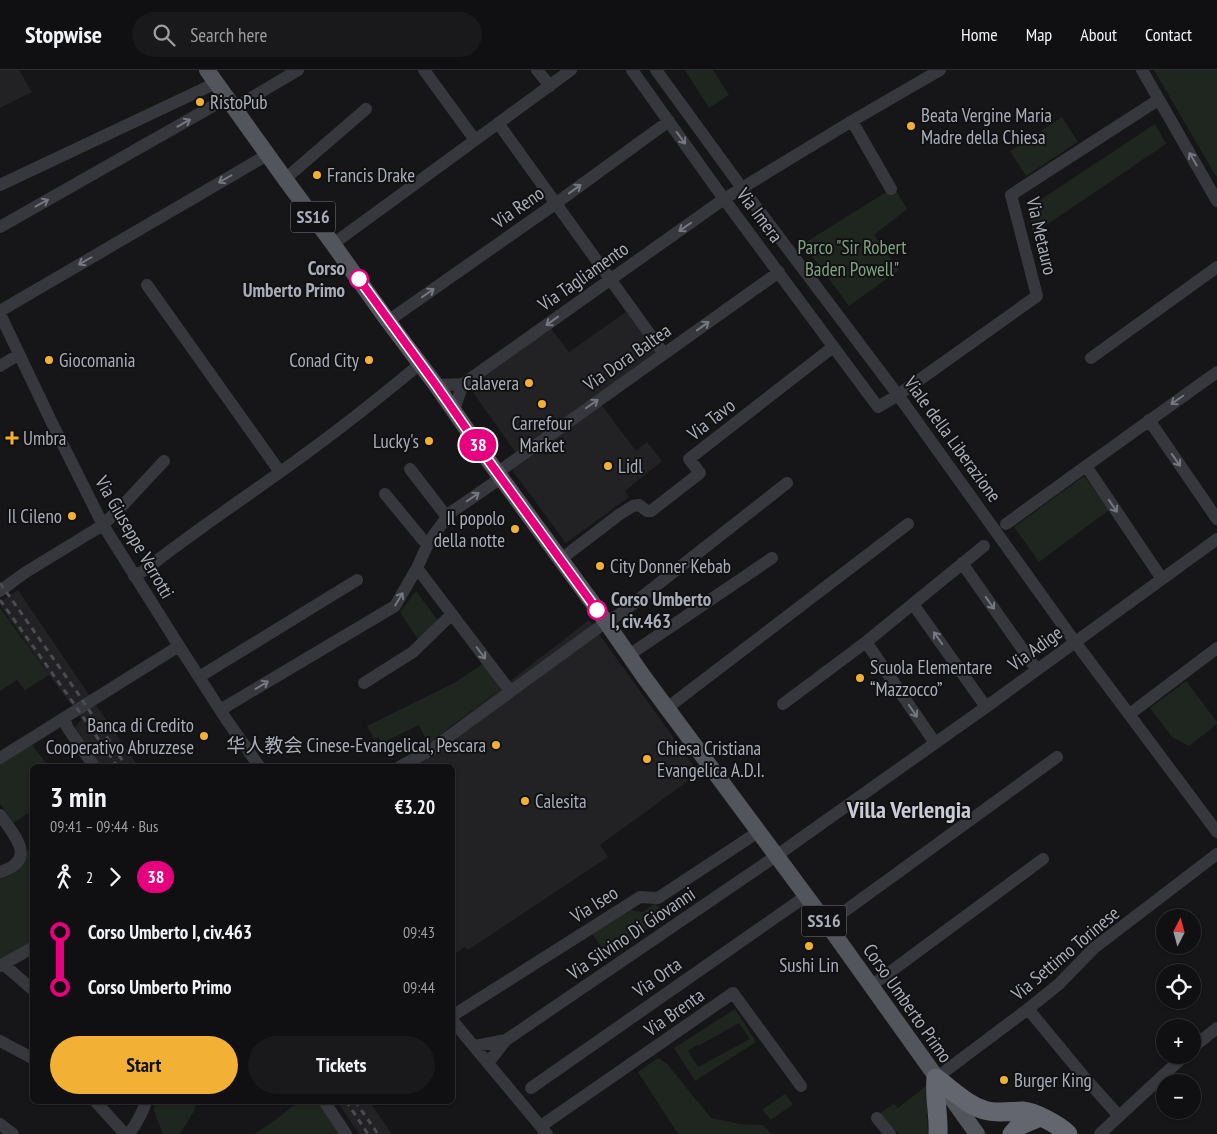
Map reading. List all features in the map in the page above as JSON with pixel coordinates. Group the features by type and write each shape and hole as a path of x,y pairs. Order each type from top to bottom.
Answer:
{"highway":[{"path":"936,1078 978,1108 998,1112 1028,1112 1056,1125 1068,1134"},
{"path":"936,1078 938,1134"},
{"path":"1012,1134 1019,1126 1040,1117"}],"main road":[{"name":"Corso Umberto Primo","path":"212,76 284,179 436,385 667,708 827,924 977,1134"}],"street":[{"path":"0,227 231,103 298,70"},
{"path":"424,70 475,140"},
{"path":"537,70 550,86"},
{"path":"333,244 571,70"},
{"name":"Via Imera","path":"632,70 724,199 878,407"},
{"name":"Viale della Liberazione","path":"656,70 742,188 898,394 1075,642 1217,832"},
{"name":"Via Tagliamento","path":"463,384 724,199 940,70"},
{"path":"1142,70 1217,201"},
{"path":"0,185 212,76"},
{"name":"Via Metauro","path":"878,407 1036,296 1011,195 1158,100"},
{"path":"284,179 366,109"},
{"name":"Via Reno","path":"388,321 555,204 669,121"},
{"path":"852,122 891,189"},
{"path":"498,123 664,354"},
{"path":"0,313 267,155"},
{"path":"1091,358 1217,267"},
{"name":"Via Dora Baltea","path":"220,710 395,606 417,568 428,541 450,513 587,408 779,272"},
{"path":"147,285 280,472"},
{"name":"Via Giuseppe Verrotti","path":"0,313 18,354 103,525 220,710 258,764"},
{"name":"Via Tavo","path":"560,559 633,506 639,505 647,511 651,511 667,500 700,473 689,459 833,346"},
{"path":"0,366 18,354"},
{"path":"134,576 280,472 420,364"},
{"path":"1006,524 1149,420 1216,375"},
{"path":"436,385 463,384 454,410"},
{"path":"1149,420 1217,519"},
{"path":"0,591 26,572 103,525 164,462"},
{"path":"1086,466 1162,579"},
{"path":"410,470 447,517"},
{"path":"405,764 429,751 606,622 620,614 787,483"},
{"path":"385,494 428,541"},
{"path":"667,708 908,524"},
{"name":"Via Adige","path":"776,856 986,707 1217,539"},
{"path":"783,704 866,642 984,546"},
{"path":"628,654 772,558"},
{"path":"962,563 1036,670"},
{"path":"417,568 510,692"},
{"path":"199,677 357,580"},
{"path":"913,604 986,707"},
{"path":"364,682 413,652 452,614"},
{"path":"866,642 935,743"},
{"path":"0,758 179,646"},
{"path":"1135,710 1217,648"},
{"path":"65,718 67,727 93,764"},
{"path":"827,924 1057,757"},
{"path":"0,815 17,838 21,852 17,863 0,872"},
{"name":"Via Iseo","path":"455,1016 640,897 658,898 758,832"},
{"name":"Via Settimo Torinese","path":"936,1078 1028,1009 1064,979 1090,952 1217,854"},
{"name":"Via Silvino Di Giovanni","path":"488,1063 506,1040 776,856"},
{"path":"871,986 1043,859"},
{"name":"Via Orta","path":"531,1088 806,896"},
{"path":"30,949 2,965 30,987"},
{"name":"Via Brenta","path":"544,1130 733,993 801,1086"},
{"path":"1028,1009 1119,1116"},
{"path":"455,1022 544,1130"},
{"path":"1201,1041 1217,1028"},
{"name":"Via Silvino Di Giovanni","path":"475,1046 506,1040"},
{"path":"0,1041 30,1057"},
{"path":"1100,1134 1175,1064"},
{"path":"97,1104 125,1134"},
{"path":"129,1134 137,1122 145,1104"},
{"path":"326,1104 346,1134"},
{"path":"877,1118 890,1134"},
{"path":"0,1124 13,1134"}],"shaded area":[{"path":"0,70 19,70 32,92 0,108"},
{"path":"626,312 656,353 516,453 467,384 549,326 569,352"},
{"path":"600,403 636,451 647,442 662,461 625,491 629,497 566,543 512,470"},
{"path":"18,590 137,764 100,764 75,727 82,719 49,675 0,605 0,602"},
{"path":"589,620 699,773 600,845 608,857 468,950 465,947 455,954 455,764 391,764 424,748"},
{"path":"339,1104 371,1104 392,1134 359,1134"}],"green space":[{"path":"685,70 713,70 729,95 709,108"},
{"path":"1154,70 1217,70 1217,178"},
{"path":"1062,117 1078,142 1026,176 1010,151"},
{"path":"1155,124 1166,144 1033,234 1028,208"},
{"name":"Parco \"Sir Robert Baden Powell\"","path":"894,187 907,209 874,235 899,270 849,306 803,244"},
{"path":"1084,476 1109,510 1039,562 1014,527"},
{"path":"416,591 439,622 419,641 400,612"},
{"path":"0,608 49,675 25,690 17,680 0,691"},
{"path":"484,663 501,688 428,744 419,725 382,743 378,737 374,739 367,726 454,683"},
{"path":"1186,681 1217,722 1217,724 1189,746 1172,737 1150,708"},
{"path":"31,743 47,764 30,764 30,812 13,823 0,803 0,762"},
{"path":"30,849 30,944 0,959 0,876"},
{"path":"655,903 666,916 608,956 592,934 631,910 643,912"},
{"path":"735,1009 756,1042 695,1081 674,1048","holes":["739,1023 750,1039 698,1067 688,1051"]},
{"path":"658,1058 667,1064 711,1118 740,1124 763,1125 771,1134 678,1134 638,1072"},
{"path":"926,1086 928,1134 900,1134 877,1115 894,1104 898,1108"},
{"path":"785,1094 792,1105 771,1120 763,1109"},
{"path":"155,1104 196,1104 180,1134 163,1134 154,1111"},
{"path":"295,1104 321,1104 342,1134 254,1134"}],"railway":[{"path":"0,583 79,695 125,764"},
{"path":"0,600 116,764"},
{"path":"348,1104 368,1134"},
{"path":"357,1104 378,1134"}],"bus line":[{"name":"38","path":"359,279 597,610"}],"place":[{"name":"RistoPub","path":"200,102"},
{"name":"Beata Vergine Maria Madre della Chiesa","path":"911,126"},
{"name":"Francis Drake","path":"317,175"},
{"name":"Corso Umberto Primo","path":"359,279"},
{"name":"Giocomania","path":"49,360"},
{"name":"Conad City","path":"369,360"},
{"name":"Calavera","path":"529,383"},
{"name":"Carrefour Market","path":"542,404"},
{"name":"Umbra","path":"12,438"},
{"name":"Lucky's","path":"429,441"},
{"name":"Lidl","path":"608,466"},
{"name":"Il Cileno","path":"72,516"},
{"name":"Il popolo della notte","path":"515,529"},
{"name":"City Donner Kebab","path":"600,566"},
{"name":"Corso Umberto I, civ.463","path":"597,610"},
{"name":"Scuola Elementare “Mazzocco”","path":"860,678"},
{"name":"Banca di Credito Cooperativo Abruzzese","path":"204,736"},
{"name":"华人教会 Cinese-Evangelical, Pescara","path":"496,745"},
{"name":"Chiesa Cristiana Evangelica A.D.I.","path":"647,759"},
{"name":"Calesita","path":"525,801"},
{"name":"Sushi Lin","path":"809,946"},
{"name":"Burger King","path":"1004,1080"}],"district":[{"name":"Villa Verlengia","path":"909,810"}]}
